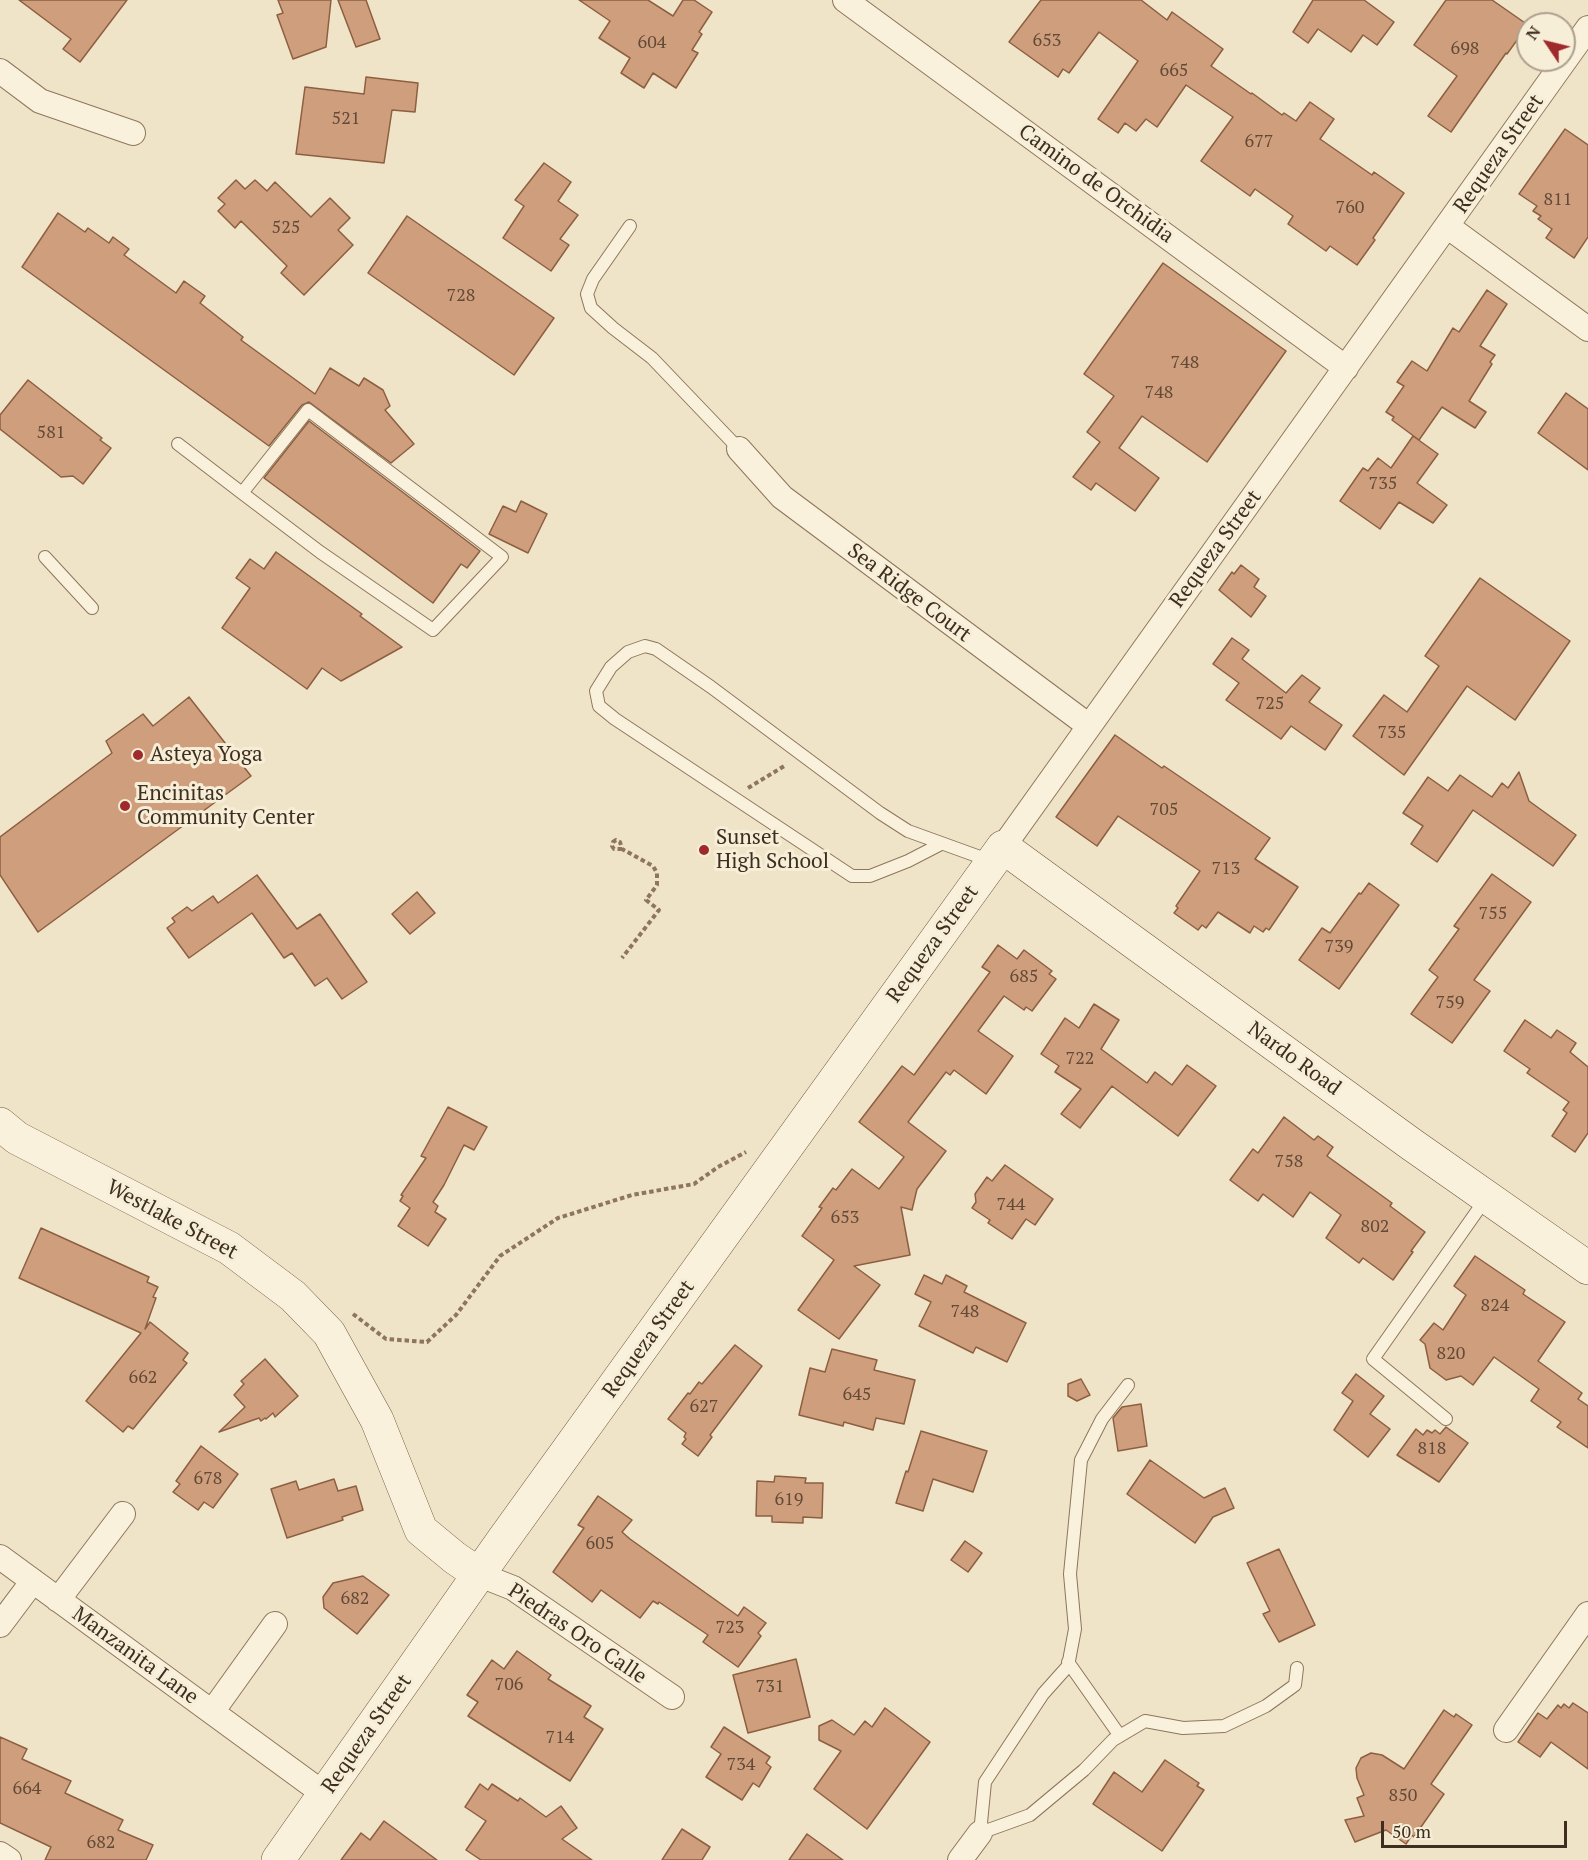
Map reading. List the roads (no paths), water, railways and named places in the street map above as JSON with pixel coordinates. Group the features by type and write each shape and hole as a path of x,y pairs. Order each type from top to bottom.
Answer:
{"street":[{"name":"Camino de Orchidia","path":"845,0 1346,368"},
{"name":"Requeza Street","path":"278,1860 503,1540 1588,28"},
{"path":"0,72 40,101 133,133"},
{"path":"1447,226 1588,329"},
{"name":"Sea Ridge Court","path":"739,449 782,497 1089,726"},
{"name":"Nardo Road","path":"997,854 1588,1268"},
{"name":"Westlake Street","path":"0,1124 16,1138 229,1248 293,1296 329,1334 377,1420 421,1530 480,1575"},
{"name":"Manzanita Lane","path":"58,1600 123,1514"},
{"name":"Manzanita Lane","path":"0,1557 324,1794"},
{"name":"Piedras Oro Calle","path":"480,1575 513,1588 672,1697"},
{"path":"0,1625 33,1581"},
{"path":"1506,1730 1588,1614"},
{"name":"Manzanita Lane","path":"212,1712 274,1624"},
{"path":"960,1860 980,1833"},
{"path":"0,1854 9,1860"}],"lane":[{"path":"630,226 593,279 587,294 591,308 652,358 739,449"},
{"path":"178,444 242,493 320,552 433,630 502,557 308,411 242,493"},
{"path":"45,557 92,608"},
{"path":"941,844 908,861 870,876 852,876 615,719 599,706 596,691 611,667 628,652 645,646 656,649 711,687 880,813 908,831 941,844 997,854"},
{"path":"1446,1419 1373,1359 1487,1197"},
{"path":"1128,1385 1102,1419 1081,1460 1070,1574 1075,1629 1068,1666 1043,1694 985,1782 980,1833 1030,1815 1084,1770 1113,1740 1145,1721 1183,1728 1224,1726 1266,1706 1295,1685 1297,1668"},
{"path":"1068,1662 1120,1736"}],"place":[{"name":"Asteya Yoga","path":"138,755"},
{"name":"Encinitas Community Center","path":"125,806"},
{"name":"Sunset High School","path":"704,850"}]}
